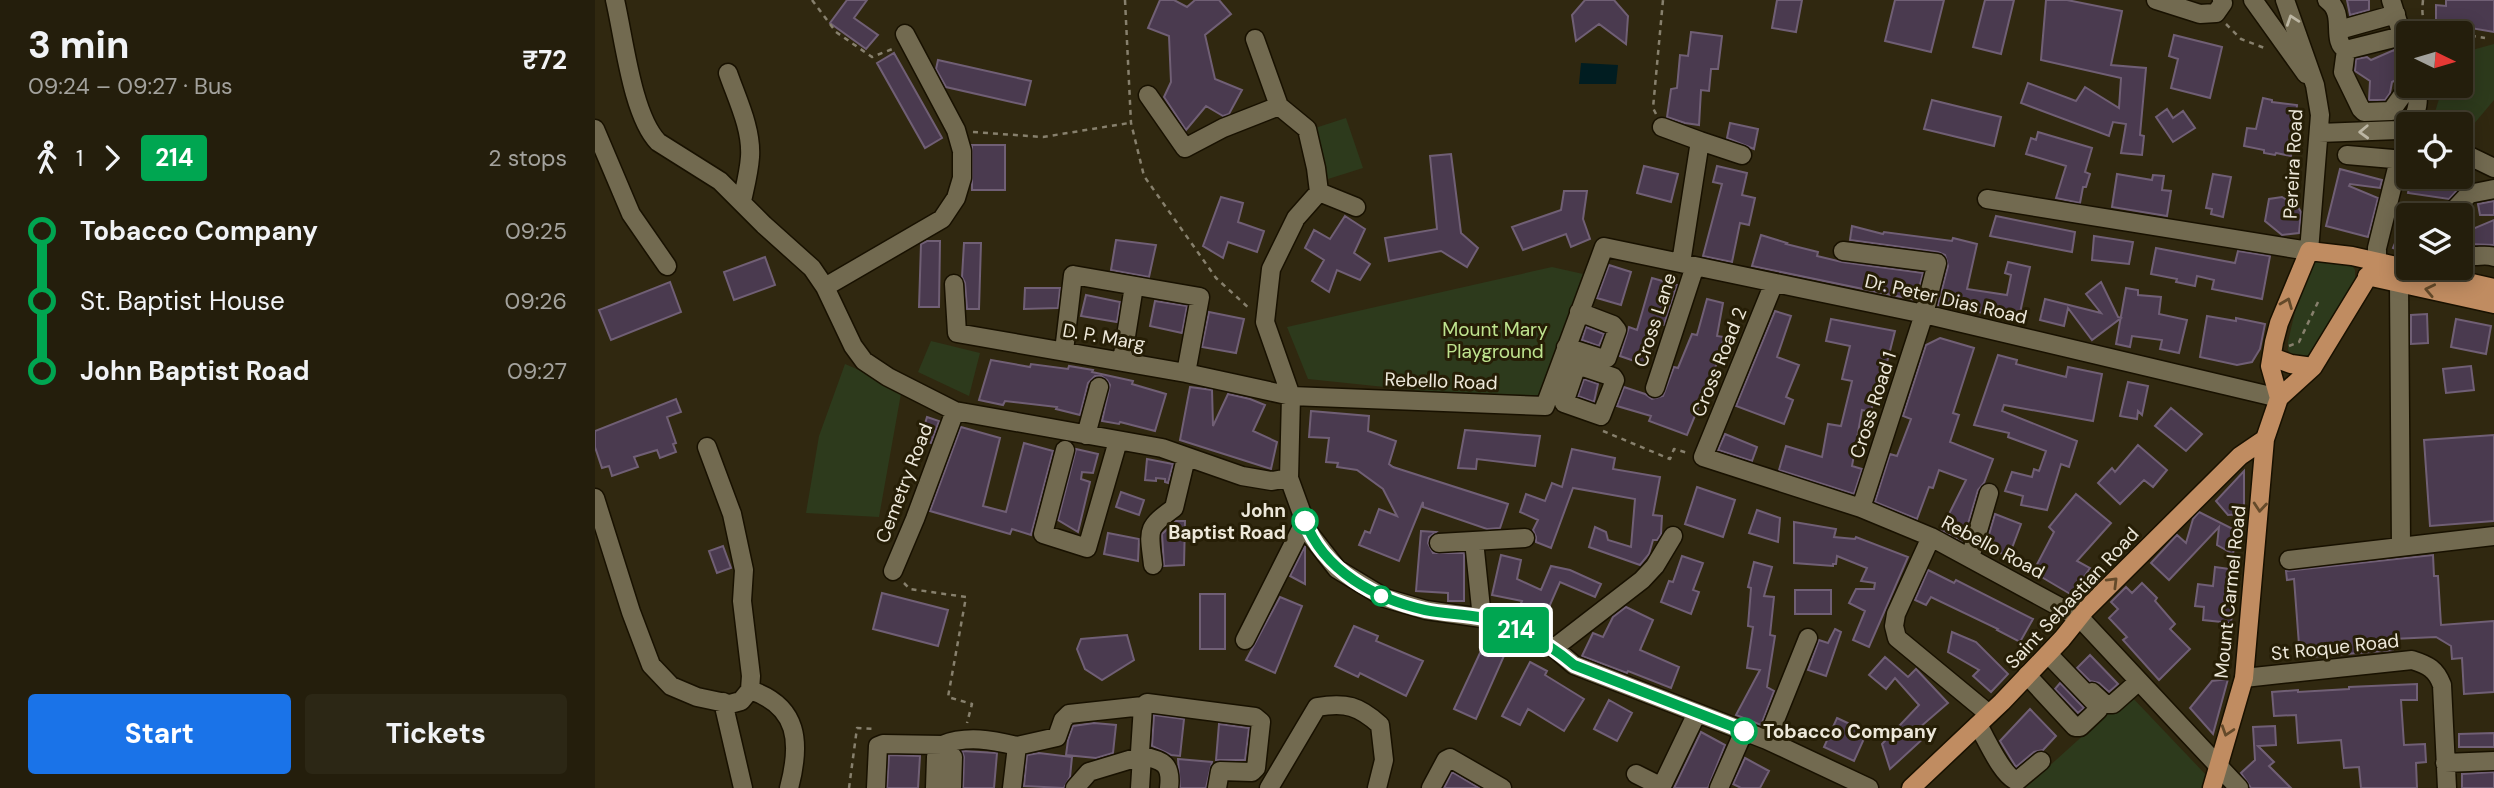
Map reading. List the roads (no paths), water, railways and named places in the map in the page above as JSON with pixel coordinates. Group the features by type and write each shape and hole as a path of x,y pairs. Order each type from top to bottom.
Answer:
{"main road":[{"path":"2372,269 2313,367 2279,398 2270,366 2272,354 2279,323 2309,251 2352,256 2399,283 2494,304"},
{"path":"2372,269 2396,270"},
{"path":"2472,280 2494,288"},
{"path":"2272,354 2291,365 2313,367"},
{"name":"Mount Carmel Road","path":"2212,788 2244,678 2265,439 2279,398"},
{"name":"Saint Sebastian Road","path":"1911,788 2028,676 2080,618 2239,456 2265,439"}],"street":[{"path":"615,0 640,109 651,135 720,181 813,268 853,346 864,361 888,377 955,411 1162,448 1242,476 1272,481 1289,478"},
{"path":"2156,0 2200,14 2219,6"},
{"path":"2253,0 2315,85"},
{"name":"Pereira Road","path":"2285,0 2315,85 2320,115 2309,251"},
{"path":"2327,0 2336,9 2339,45 2346,50 2396,38"},
{"path":"2339,30 2393,7"},
{"path":"825,287 942,219 956,198 962,178 962,151 956,130 907,38"},
{"path":"1255,39 1279,106 1307,128 1316,168 1319,192 1296,218 1271,269 1265,322 1291,396 1289,478 1309,533 1337,569 1385,598 1426,610 1499,623 1554,648 1574,665 1767,740 1845,783 1869,788"},
{"path":"2346,50 2343,72 2364,112 2391,111 2400,98"},
{"path":"728,73 742,112 749,144 750,156 742,201"},
{"path":"1148,95 1185,148 1223,128 1279,106"},
{"path":"1662,127 1742,156"},
{"path":"595,129 631,214 667,266"},
{"path":"2319,134 2396,130"},
{"name":"Cross Lane","path":"1655,388 1688,264 1700,141"},
{"path":"2347,155 2393,159 2398,164 2372,269"},
{"path":"2473,158 2494,168"},
{"path":"2372,269 2386,253 2404,189"},
{"path":"2461,203 2469,194 2494,189"},
{"path":"1319,192 1356,207"},
{"path":"1987,199 2309,251"},
{"name":"Dr. Peter Dias Road","path":"1604,247 1924,314 2279,398"},
{"name":"Rebello Road","path":"1291,396 1545,407 1570,355 1604,247"},
{"name":"Cross Road 1","path":"1843,251 1937,263 1924,314 1861,508"},
{"path":"2473,258 2488,255 2494,257"},
{"path":"1064,351 1073,275 1200,297 1186,373"},
{"name":"Cross Road 2","path":"1703,457 1774,283"},
{"path":"2399,283 2401,546"},
{"name":"D. P. Marg","path":"954,284 957,333 1186,373 1291,396"},
{"path":"1122,361 1134,286"},
{"path":"1570,355 1607,358 1617,330 1613,325 1583,314"},
{"path":"1086,435 1099,387"},
{"name":"Cemetry Road","path":"893,571 955,411"},
{"path":"1065,450 1043,534 1087,548 1118,441"},
{"path":"595,498 631,612 651,665 671,686 697,697 730,704 741,701 750,691 751,676 742,601 744,570 740,543 728,503 707,447"},
{"name":"Rebello Road","path":"1703,457 1861,508 1931,537 2080,618 2239,788"},
{"path":"1153,565 1150,535 1154,522 1174,508 1186,458"},
{"path":"1970,558 1989,493"},
{"path":"1245,640 1305,521"},
{"path":"1554,648 1642,579 1655,566 1673,536"},
{"path":"2289,560 2494,536"},
{"path":"1931,537 1896,614 1894,626 1897,638 1984,720 2000,768 2012,780 2017,780 2041,761"},
{"path":"1439,543 1525,538"},
{"path":"1474,541 1482,618"},
{"path":"1767,740 1808,638"},
{"path":"2028,676 2075,727 2080,727 2098,710 2097,705 2049,653"},
{"path":"2049,653 2105,704 2113,704 2139,681"},
{"name":"St Roque Road","path":"2244,678 2412,660 2428,664 2438,674 2442,685 2447,788"},
{"path":"750,691 768,696 781,706 791,721 795,766 789,788"},
{"path":"723,702 743,788"},
{"path":"876,788 878,746 883,744 942,745 953,740 989,739 1017,746 1058,737 1063,720 1069,714 1143,706 1146,703 1255,716 1261,722 1256,768 1246,773 1220,771 1217,788"},
{"path":"1269,788 1317,707 1337,704 1364,710 1380,725 1384,760 1377,788"},
{"path":"1140,788 1143,706"},
{"path":"1636,774 1662,788 1697,713"},
{"path":"1719,788 1744,731"},
{"path":"935,788 936,757 942,745"},
{"path":"942,745 953,757 952,788"},
{"path":"1011,788 1017,746"},
{"path":"1075,788 1089,772 1142,756 1159,759 1167,766 1169,788"},
{"path":"1431,788 1446,760 1450,758 1502,788"},
{"path":"2445,762 2494,761"}],"water":[{"path":"1581,63 1618,65 1616,84 1579,84"}],"place":[{"name":"John Baptist Road","path":"1305,521"},
{"name":"Tobacco Company","path":"1744,731"}],"park label":[{"name":"Mount Mary Playground","path":"1495,340"}]}
